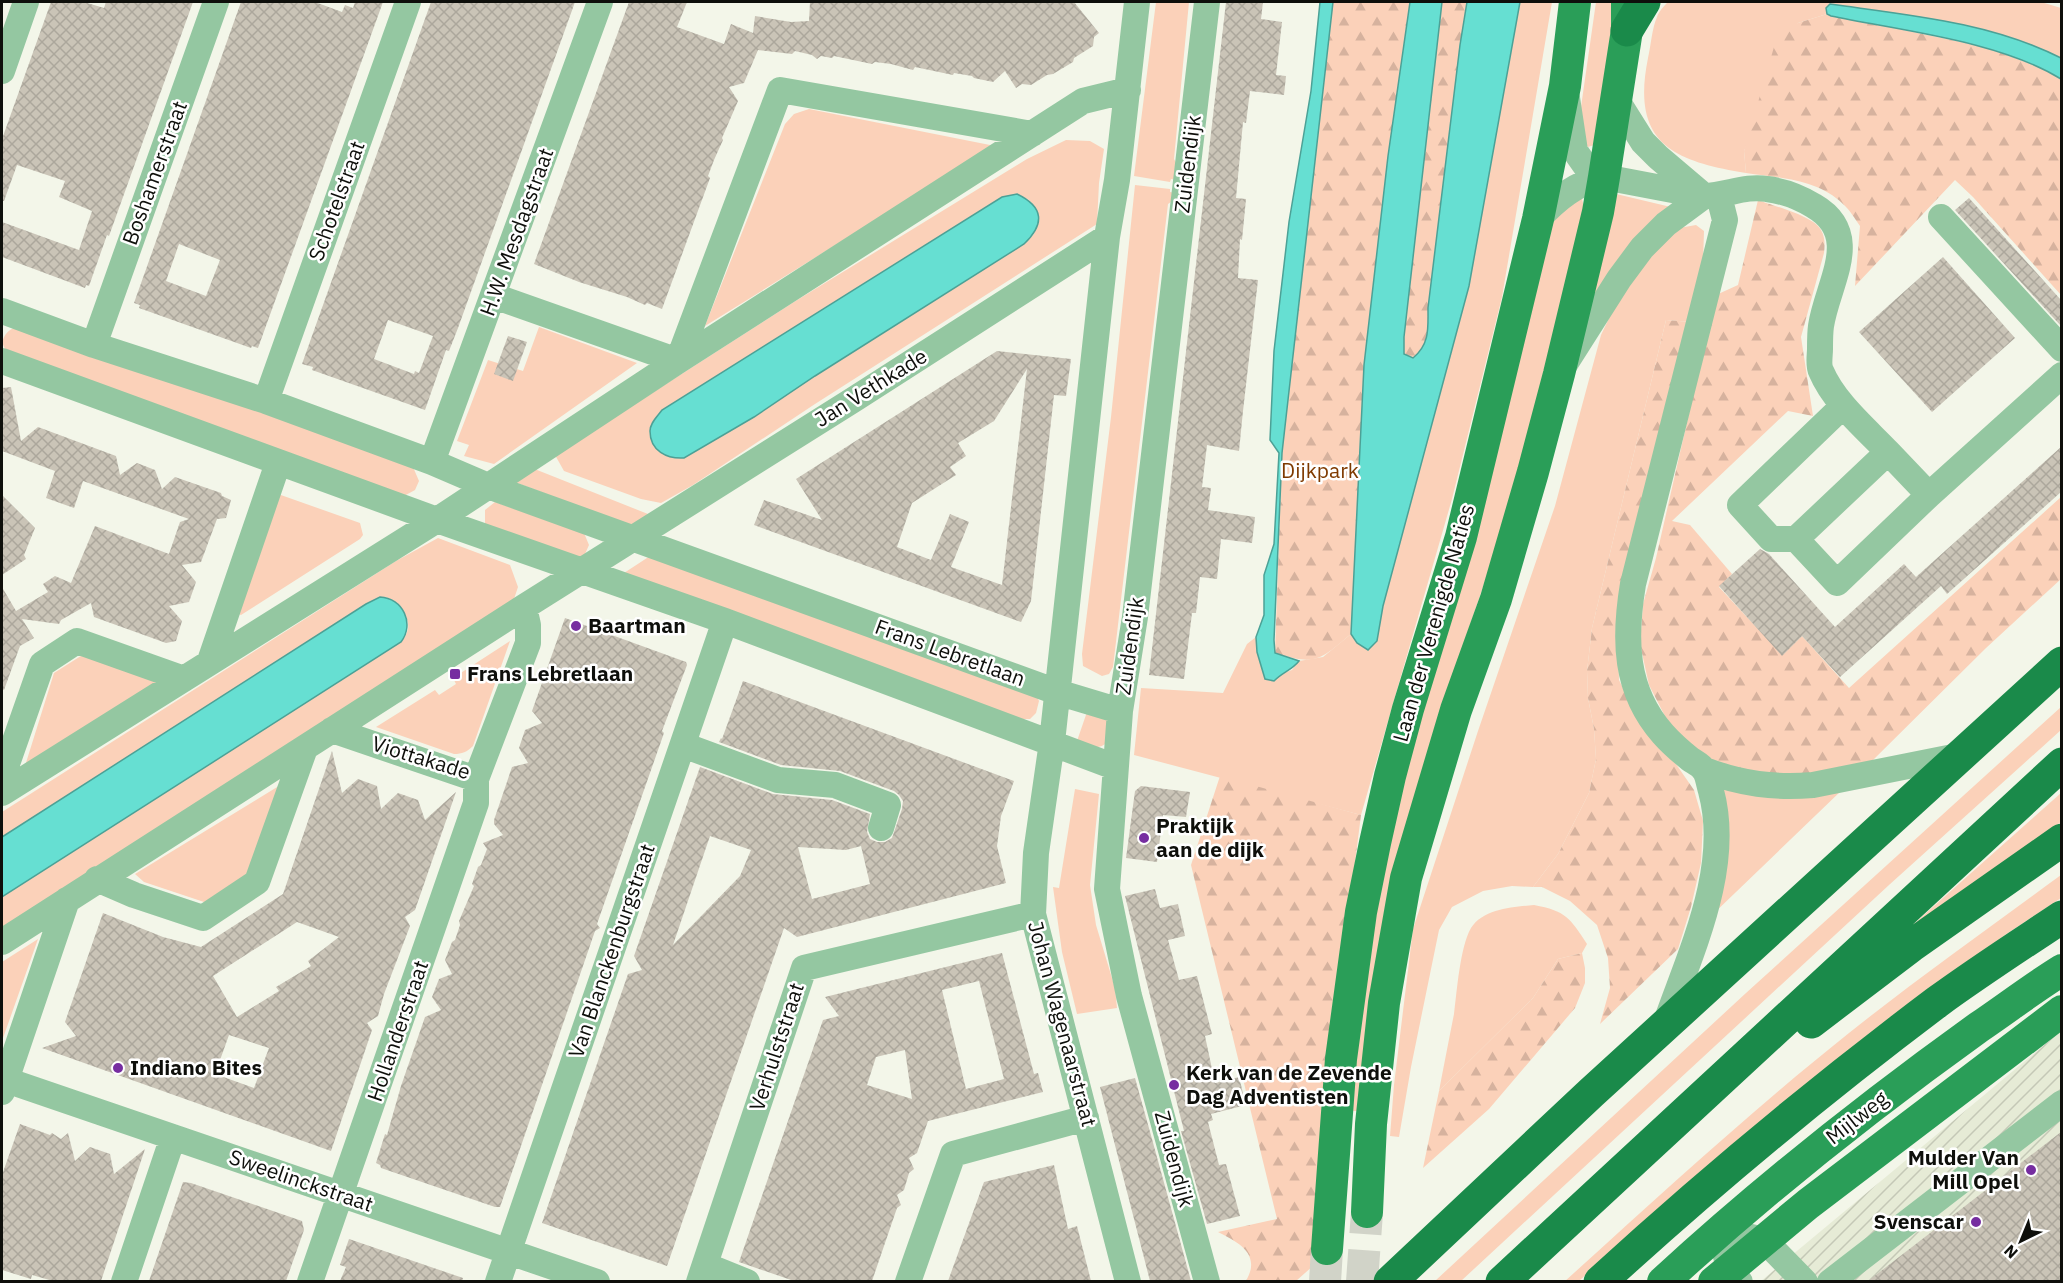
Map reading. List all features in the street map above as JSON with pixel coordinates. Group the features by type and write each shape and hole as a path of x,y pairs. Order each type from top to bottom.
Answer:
{"highway":[{"path":"1627,16 1644,2"},
{"path":"1390,1281 1665,1024 2061,663"},
{"path":"1502,1281 2061,764"},
{"path":"1710,1090 1807,1025 1911,946 2061,840"},
{"path":"1600,1281 1786,1119 1939,1001 2061,917"}],"main road":[{"name":"Laan der Verenigde Naties","path":"1327,1249 1341,1059 1361,912 1390,776 1408,709 1461,537 1538,219 1565,86 1575,2"},
{"path":"1367,1212 1371,1124 1384,1003 1406,878 1456,710 1496,599 1559,374 1598,212 1627,16"},
{"name":"Mijlweg","path":"1663,1281 1838,1131 1944,1052 2061,970"},
{"name":"Mijlweg","path":"1727,1277 1764,1240 1808,1204 2061,1011"}],"street":[{"path":"2,71 26,2"},
{"name":"Boshamerstraat","path":"94,345 216,2"},
{"name":"Schotelstraat","path":"266,401 408,2"},
{"name":"H.W. Mesdagstraat","path":"432,462 600,2"},
{"path":"1057,692 1107,237 1117,180 1137,2"},
{"name":"Zuidendijk","path":"1207,2 1135,617 1120,711 1107,889 1129,996 1207,1281"},
{"path":"1565,86 1575,151 1587,168 1604,177 1712,196"},
{"path":"678,361 780,90 1032,134"},
{"path":"2,793 437,520 678,361 1083,101 1128,90"},
{"path":"1616,99 1643,142 1658,157 1712,196 1725,220 1633,584 1628,616 1627,649 1631,670 1644,707 1664,735 1705,770 1753,785 1791,787 1813,785 1958,756"},
{"path":"1538,219 1573,188 1587,180 1604,177"},
{"path":"1559,374 1619,279 1642,248 1666,224 1712,196 1737,189 1767,189 1808,203 1824,212 1833,222 1841,239 1840,256 1821,326 1820,370 1843,406 1929,495"},
{"path":"1941,217 2061,349"},
{"name":"Jan Vethkade","path":"633,538 1107,237"},
{"path":"494,296 678,361"},
{"name":"Frans Lebretlaan","path":"2,311 94,345 266,401 432,462 488,486 1057,692 1120,711"},
{"path":"2,362 437,520 725,621 1115,767"},
{"path":"1796,539 1837,583 1929,495 2061,375"},
{"path":"1843,406 1740,505 1771,539 1796,539 1888,452"},
{"path":"210,661 279,463"},
{"name":"Viottakade","path":"2,942 97,879 633,538"},
{"name":"Viottakade","path":"332,730 476,779 528,643 528,625 524,607"},
{"name":"Van Blanckenburgstraat","path":"498,1281 725,621"},
{"path":"2,778 42,663 77,641 184,679"},
{"name":"Johan Wagenaarstraat","path":"1057,692 1036,853 1033,914 1128,1281"},
{"path":"683,745 778,780 836,785 888,805 881,828"},
{"path":"97,879 134,895 203,918 257,882 305,748"},
{"path":"1665,1024 1705,910 1714,866 1717,843 1716,821 1705,770"},
{"name":"Hollanderstraat","path":"310,1281 477,803 476,779"},
{"path":"3,1084 67,900"},
{"name":"Verhulststraat","path":"702,1273 804,968 1033,914"},
{"name":"Sweelinckstraat","path":"3,1084 173,1137 341,1196 597,1281"},
{"path":"1830,1281 2061,1103"},
{"path":"908,1281 953,1154 1086,1118"},
{"path":"124,1281 173,1137"},
{"path":"1727,1277 1720,1230 1764,1240 1805,1281"},
{"path":"702,1273 747,1281"}],"shaded area":[{"path":"2061,1031 2061,1281 1761,1281"}],"green space":[{"path":"1156,2 1189,2 1174,159 1180,170 1177,180 1171,179 1170,182 1134,176"},
{"name":"Dijkpark","path":"1333,2 1410,2 1388,156 1364,365 1351,634 1324,655 1309,660 1275,653 1282,453"},
{"path":"1442,2 1467,2 1428,308 1427,335 1423,347 1413,358 1404,354 1404,337"},
{"path":"1520,2 1552,2 1502,297 1452,499 1361,815 1134,755 1141,688 1223,693 1247,644 1256,637 1257,652 1265,679 1292,670 1299,661 1323,657 1351,634 1357,643 1368,650 1377,641 1383,606 1469,286"},
{"path":"1596,2 1617,2 1597,144 1588,147 1582,142 1580,114"},
{"path":"1668,2 2041,2 2061,8 2061,58 2006,36 1977,28 1919,16 1830,4 1826,8 1827,14 1798,23 1744,151 1746,173 1697,162 1678,153 1662,142 1652,128 1646,110 1644,87 1654,26 1659,13"},
{"path":"1827,14 1985,47 2045,69 2061,79 2061,295 1955,180 1855,286 1860,226 1846,206 1822,189 1798,181 1746,173 1744,151 1776,40 1798,23"},
{"path":"809,109 995,146 705,326 785,124 794,114"},
{"path":"1066,140 1090,141 1104,149 1099,183 1097,224 815,404 693,485 661,503 641,499 564,471 555,455 794,302 1027,159","holes":["1017,194 1029,200 1036,209 1034,234 1024,244 754,417 684,458 654,445 652,426 662,410 1002,197"]},
{"path":"1135,185 1170,189 1170,192 1176,193 1175,199 1168,204 1113,667 1109,674 1102,676 1083,666 1082,654 1111,417"},
{"path":"1612,193 1675,208 1589,304"},
{"path":"1577,196 1582,199 1584,207 1554,346 1504,525 1433,734 1384,913 1358,1111 1348,1111 1388,828 1547,230 1557,214"},
{"path":"1758,200 1810,220 1817,225 1823,235 1824,253 1801,337 1813,416 1788,411 1672,521 1690,525 1732,574 1719,587 1782,655 1802,636 1849,688 2061,497 2061,579 1986,648 1870,763 1786,780 1715,765 1689,745 1667,720 1649,685 1640,644 1643,604 1656,558 1716,295 1738,285"},
{"path":"1696,225 1704,231 1703,263 1691,322 1666,320 1592,628 1587,671 1596,759 1589,793 1558,854 1533,887 1512,886 1483,891 1452,907 1439,930 1399,1137 1390,1136 1413,929 1555,506 1601,335 1622,291 1652,254 1679,228"},
{"path":"1666,320 1691,322 1618,642 1619,680 1649,736 1676,764 1694,790 1703,821 1701,863 1678,949 1600,1024 1610,988 1608,958 1597,925 1570,901 1542,887 1533,887 1558,854 1589,793 1596,759 1587,671 1592,628"},
{"path":"25,325 413,467 419,481 415,490 404,496 7,354 2,342 6,334 13,328"},
{"path":"539,327 637,363 494,464 464,456 469,445 457,441 488,360 523,371"},
{"path":"527,466 653,516 632,526 517,483 514,476"},
{"path":"278,494 360,523 363,535 241,615 236,613"},
{"path":"495,502 584,533 589,545 585,554 579,560 485,528 485,510"},
{"path":"438,538 510,565 518,587 514,599 2,929 2,897 401,642 408,629 405,614 389,598 382,597 372,600 2,837 2,812 396,561"},
{"path":"650,556 1036,694 1039,701 1036,713 1030,719 1015,719 624,573"},
{"path":"510,641 473,746 469,750 454,754 376,727 435,690 439,695 456,684 453,678"},
{"path":"84,654 158,682 25,766 54,673"},
{"path":"2061,707 2061,730 1889,885 1461,1281 1435,1281 1746,993"},
{"path":"1088,709 1107,716 1107,742 1100,747 1077,741"},
{"path":"1220,776 1361,815 1331,1017 1314,1265 1296,1281 1246,1281 1251,1269 1249,1254 1240,1245 1218,1232 1277,1219 1191,865"},
{"path":"282,784 250,875 210,904 144,882 135,874"},
{"path":"1720,785 1842,790 1710,917"},
{"path":"1075,789 1099,794 1090,885 1096,925 1115,988 1117,1008 1077,1014 1062,952 1053,887 1059,888"},
{"path":"2061,793 2061,822 1907,930"},
{"path":"2061,875 2061,898 2005,935 1679,1190 1579,1281 1564,1282 1705,1155 1812,1063 1901,992"},
{"path":"1534,905 1553,910 1566,917 1587,944 1582,953 1558,959 1533,998 1439,1091 1462,957 1471,928 1491,912"},
{"path":"38,939 2,1041 2,962"},
{"path":"1582,953 1585,983 1575,1008 1489,1109 1423,1168 1439,1091 1533,998 1558,959"}],"water":[{"path":"1320,2 1333,2 1282,453 1274,640 1275,653 1299,661 1274,681 1265,679 1257,652 1256,637 1264,615 1264,575 1274,544 1279,453 1270,440 1274,351 1289,222 1311,91"},
{"path":"1410,2 1442,2 1404,337 1404,354 1413,358 1423,347 1427,335 1428,308 1467,2 1520,2 1469,286 1383,606 1377,641 1368,650 1357,643 1351,634 1364,365 1388,156"},
{"path":"1830,4 1919,16 2006,36 2061,58 2061,79 2009,55 1980,46 1831,16 1827,14 1826,8"},
{"path":"1017,194 1032,204 1038,216 1036,230 1024,244 754,417 684,458 672,457 656,449 650,428 662,410 1002,197"},
{"path":"380,597 395,602 404,613 407,628 401,642 2,897 2,837"}],"building":[{"path":"51,2 84,2 104,8 106,2 193,2 109,236 107,235 89,286 86,285 85,288 2,257 2,222 79,250 92,211 59,197 65,181 17,165 4,201 2,201 2,139"},
{"path":"241,2 315,2 342,12 345,5 353,8 355,2 383,2 258,348 252,346 251,348 139,308 140,305 134,303","holes":["179,244 220,260 206,296 166,281"]},
{"path":"431,2 575,2 458,328 449,351 446,350 425,410 312,370 313,367 302,364","holes":["388,320 433,336 419,373 415,371 414,374 374,359"]},
{"path":"629,2 687,2 677,27 724,44 731,24 753,33 755,16 791,22 809,21 810,2 1074,2 1099,33 1094,37 1093,46 1074,58 1073,62 1031,85 1022,84 1016,88 1005,71 993,82 972,76 954,73 953,75 915,67 913,70 891,64 875,62 872,64 834,56 832,58 821,56 817,59 812,55 795,51 792,54 758,50 744,83 729,87 738,101 708,176 710,178 662,309 579,282 534,264"},
{"path":"1226,2 1263,2 1261,19 1282,22 1276,75 1286,76 1284,95 1250,91 1246,123 1243,122 1236,198 1246,199 1242,240 1240,239 1238,278 1258,280 1239,451 1207,445 1202,487 1211,488 1208,510 1255,517 1252,543 1221,539 1217,579 1200,577 1196,613 1192,613 1184,679 1149,675"},
{"path":"1969,198 2061,300 2061,326 1955,210"},
{"path":"1943,257 2015,338 1932,412 1859,332"},
{"path":"508,336 527,342 513,381 494,374"},
{"path":"997,351 1071,359 1066,396 1054,395 1031,601 1021,622 754,525 764,500 822,520 796,479","holes":["1027,369 1002,585 951,567 969,522 950,514 931,560 897,547 912,503 956,475 950,467 966,456 958,443 994,421"]},
{"path":"11,387 21,441 38,427 116,456 120,475 137,463 155,470 162,489 175,477 221,493 222,496 231,500 226,518 217,519 201,562 182,565 196,582 189,602 169,606 182,621 176,641 166,643 94,617 91,603 61,620 59,624 22,619 34,638 20,646 4,690 2,689 2,587 16,611 48,592 43,584 55,576 71,583 95,526 169,554 180,522 189,519 83,481 74,508 46,498 55,471 2,451 2,388"},
{"path":"2061,447 2061,492 1947,594 1941,586 1840,677 1802,636 1782,656 1719,586 1760,549 1769,554 1835,627 1904,564 1916,577"},
{"path":"2,495 35,528 24,555 26,559 2,575"},
{"path":"565,618 686,662 687,665 662,731 664,733 597,924 600,928 595,931 500,1207 495,1207 381,1168 376,1163 425,1017 441,1010 432,997 439,979 452,974 445,960 455,940 460,925 459,921 474,886 472,884 487,849 483,843 503,835 494,824 494,820 512,767 528,763 519,748 525,730 542,723 532,711"},
{"path":"743,681 1014,781 1001,816 997,846 1006,883 797,937 784,928 667,1266 542,1223 628,974 642,970 634,956 700,767 773,794 832,800 870,814 867,832 870,839 877,842 885,842 892,838 903,801 894,791 840,771 781,765 719,742","holes":["710,836 751,850 740,876 673,945","861,846 870,884 812,899 798,847 846,850"]},
{"path":"332,751 342,793 358,779 377,786 381,809 398,793 418,800 425,820 456,792 415,910 405,917 410,926 378,1016 367,1023 372,1030 331,1151 42,1048 76,1036 65,1022 103,913 163,937 201,947 283,894","holes":["297,922 339,937 308,961 311,966 276,987 279,991 237,1017 213,976","229,1035 269,1048 254,1088 215,1074"]},
{"name":"Praktijk aan de dijk","path":"1141,786 1190,792 1186,817 1163,815 1157,862 1126,858 1135,791"},
{"path":"1155,889 1160,908 1178,904 1185,936 1168,940 1179,980 1197,976 1212,1034 1205,1036 1215,1083 1239,1077 1246,1105 1211,1114 1213,1120 1208,1122 1219,1165 1226,1164 1240,1216 1207,1224 1181,1131 1184,1131 1125,896"},
{"path":"1002,953 1034,1074 1038,1073 1043,1092 928,1121 917,1153 909,1158 914,1169 909,1173 904,1190 897,1195 901,1205 897,1208 872,1281 794,1281 739,1262 823,1020 839,1016 825,997","holes":["979,981 1004,1079 966,1089 942,990","905,1050 912,1099 867,1085 876,1057"]},
{"path":"1135,1078 1191,1281 1150,1281 1100,1087"},
{"path":"20,1124 50,1135 52,1133 61,1139 68,1133 75,1161 90,1147 110,1154 114,1174 145,1149 101,1281 53,1281 32,1275 31,1279 2,1270 2,1175"},
{"path":"2061,1132 2061,1281 1868,1281 1912,1247"},
{"path":"1054,1165 1068,1229 1077,1226 1091,1281 948,1281 984,1182"},
{"path":"183,1182 302,1221 304,1230 286,1281 149,1281"},
{"path":"349,1239 463,1278 462,1281 340,1281 346,1267 340,1265"}],"tunnel":[{"path":"1362,1282 1367,1212"},
{"path":"1325,1282 1327,1249"}],"place":[{"name":"Baartman","path":"576,626"},
{"name":"Frans Lebretlaan","path":"455,674"},
{"name":"Praktijk aan de dijk","path":"1144,838"},
{"name":"Indiano Bites","path":"118,1068"},
{"name":"Kerk van de Zevende Dag Adventisten","path":"1174,1085"},
{"name":"Mulder Van Mill Opel","path":"2031,1170"},
{"name":"Svenscar","path":"1976,1222"}]}
